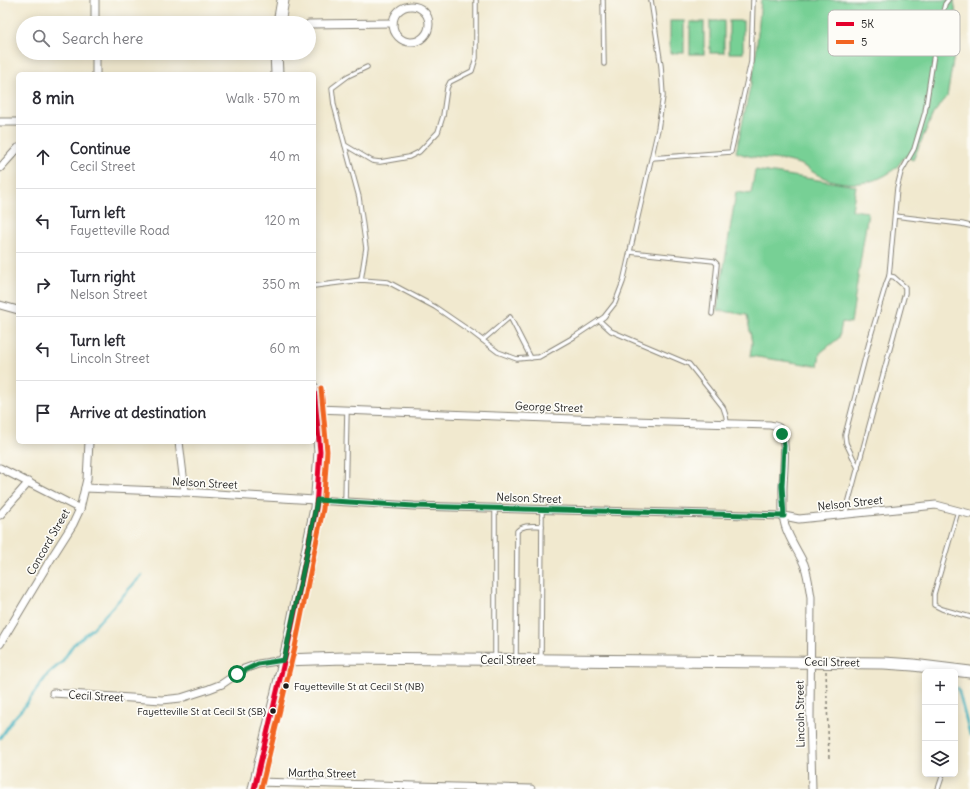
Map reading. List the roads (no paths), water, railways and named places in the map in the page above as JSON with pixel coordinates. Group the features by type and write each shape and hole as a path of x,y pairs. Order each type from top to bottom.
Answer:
{"street":[{"path":"95,0 95,16"},
{"path":"280,16 283,0"},
{"path":"410,5 421,8 425,11 430,21 430,27 425,36 420,40 410,42 400,38 396,34 393,23 394,18 400,9 410,5"},
{"path":"316,24 393,23"},
{"path":"96,60 96,72"},
{"path":"276,60 277,72"},
{"path":"0,122 16,122"},
{"path":"0,168 16,150"},
{"path":"0,305 16,309"},
{"path":"255,786 284,660 317,500 320,451 316,402"},
{"name":"George Street","path":"317,409 770,425 780,428"},
{"name":"Lincoln Street","path":"780,428 784,446 782,486 786,528 804,564 809,580 811,597 812,789"},
{"name":"Concord Street","path":"0,644 73,524 80,508 85,488 89,444"},
{"path":"180,444 185,492"},
{"path":"0,468 80,508"},
{"path":"0,515 29,482"},
{"name":"Nelson Street","path":"85,488 185,492 414,506 784,516 798,519 936,505 970,514"},
{"name":"Cecil Street","path":"53,693 162,700 181,698 209,689 251,667 284,660 344,658 884,663 929,669"},
{"name":"Cecil Street","path":"958,671 970,672"},
{"name":"Martha Street","path":"255,786 531,789"}],"lane":[{"path":"345,145 372,161 380,162 409,157 419,152 438,132 443,116 448,84 472,71 476,58 476,0"},
{"path":"603,0 604,64"},
{"path":"316,286 361,280 388,282 435,307 498,352 517,359 539,357 574,337 604,317 615,303 623,282 652,158 663,96 661,66 651,0"},
{"path":"652,158 731,152 751,62 753,0"},
{"path":"944,10 948,0"},
{"path":"858,468 846,443 845,435 875,321 886,284 890,276 897,188 901,172 914,149 925,112 934,56"},
{"path":"361,280 366,248 359,197 334,105 332,88 348,76 367,67"},
{"path":"895,216 970,226"},
{"path":"630,252 714,261 717,264 712,314"},
{"path":"845,515 905,293 905,288 894,277 890,276"},
{"path":"483,340 510,317 531,358"},
{"path":"599,320 610,331 689,364 723,408 727,424"},
{"path":"345,502 347,410"},
{"path":"495,508 495,660"},
{"path":"541,660 542,509"},
{"path":"958,511 934,594 934,605 942,610 970,617"},
{"path":"516,660 516,531 521,527 542,526"},
{"path":"938,789 942,777"}],"waterway":[{"path":"0,738 48,674 62,662 73,645 93,628 142,575"},
{"path":"958,688 970,735"}],"place":[{"name":"Fayetteville St at Cecil St (NB)","path":"286,686"},
{"name":"Fayetteville St at Cecil St (SB)","path":"273,711"}]}
